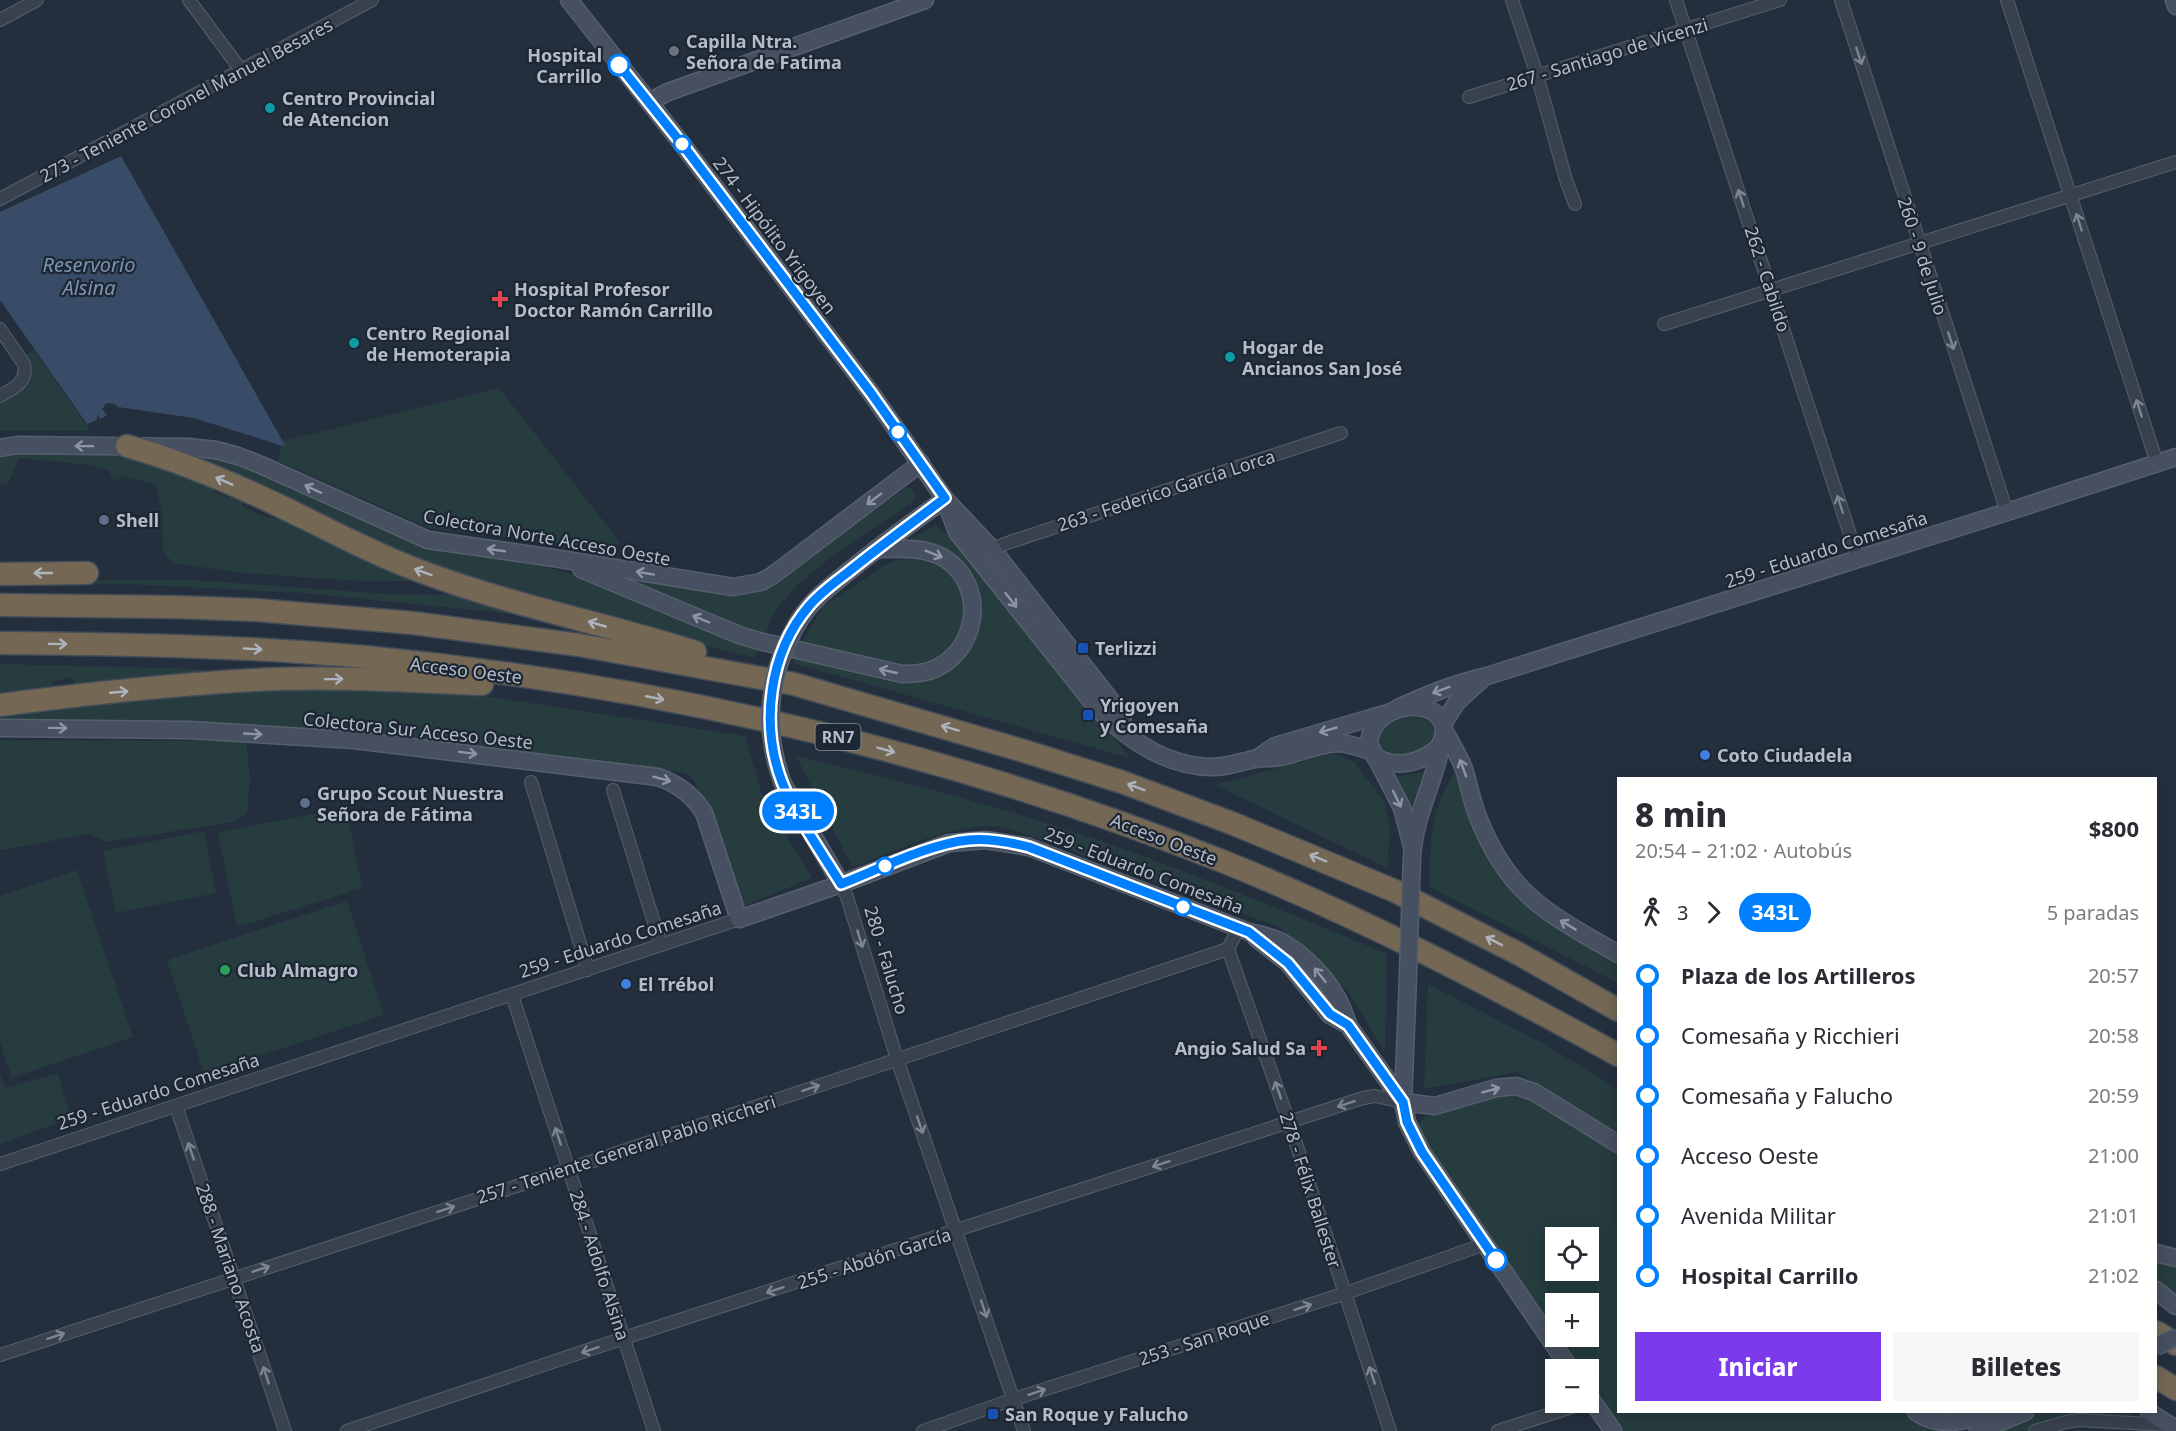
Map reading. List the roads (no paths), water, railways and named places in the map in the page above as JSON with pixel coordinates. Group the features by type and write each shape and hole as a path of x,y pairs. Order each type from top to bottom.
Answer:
{"highway":[{"path":"127,446 184,464 277,505 368,550 420,571 479,591 656,640 794,684"},
{"path":"0,573 87,573"},
{"name":"RN7","path":"0,605 232,609 413,623 590,646 794,684 930,722 1122,782 1233,824 1395,891 1519,954 1617,1009"},
{"name":"Acceso Oeste","path":"0,643 203,646 276,650 460,668 618,691 746,716 854,741 944,765 1111,819 1222,861 1326,905 1460,969 1617,1054"},
{"path":"0,705 60,697 255,680 346,679 618,691"},
{"path":"1519,954 1617,995"},
{"path":"1551,1018 1617,1065"},
{"path":"2157,1333 2176,1344"},
{"path":"2157,1378 2176,1389"}],"street":[{"path":"0,20 38,0"},
{"path":"189,0 241,70"},
{"name":"273 - Teniente Coronel Manuel Besares","path":"0,199 372,0"},
{"name":"274 - Hipólito Yrigoyen","path":"569,0 871,393 945,498 992,549 1120,712 1126,733"},
{"path":"649,102 668,92 925,0"},
{"path":"1512,0 1538,75 1566,180 1575,204"},
{"name":"262 - Cabildo","path":"1676,0 1858,559"},
{"name":"267 - Santiago de Vicenzi","path":"1469,97 1780,0"},
{"name":"260 - 9 de Julio","path":"1841,0 2007,512"},
{"path":"2007,0 2157,463"},
{"path":"2174,0 2176,6"},
{"path":"1664,324 2176,162"},
{"path":"0,329 24,364 25,376 21,383 0,396"},
{"name":"263 - Federico García Lorca","path":"992,549 1341,433"},
{"name":"Colectora Norte Acceso Oeste","path":"0,448 18,445 127,446 216,450 261,465 428,540 721,586 761,582 921,464"},
{"name":"259 - Eduardo Comesaña","path":"1256,759 1275,746 1391,711 1439,690 2176,457"},
{"name":"274 - Hipólito Yrigoyen","path":"945,498 957,532 1097,708 1142,745 1178,762"},
{"name":"280 - Falucho","path":"945,498 827,589 810,605 800,619 780,658 771,700 772,742 783,784 847,897 897,1059 1024,1431"},
{"path":"554,558 739,635 759,641 902,674 931,671 953,657 967,639 974,612 972,597 966,583 959,572 945,559 933,554 907,548 876,549"},
{"name":"259 - Eduardo Comesaña","path":"1443,734 1457,702 1486,676"},
{"path":"1412,851 1402,808 1373,753 1370,736 1376,722 1391,711 1412,707 1432,712 1439,717 1443,734 1438,759 1419,815 1412,851 1403,1102 1407,1122 1422,1152 1563,1359"},
{"name":"Colectora Sur Acceso Oeste","path":"0,728 189,730 354,740 658,777 685,790 699,804 739,920"},
{"path":"1373,753 1382,761 1414,762 1424,758 1443,734"},
{"path":"1443,734 1457,752 1478,817 1490,843 1516,884 1538,906 1617,953"},
{"name":"259 - Eduardo Comesaña","path":"1178,762 1215,767 1256,759 1278,758 1341,743 1373,753"},
{"path":"531,782 588,970"},
{"path":"613,790 661,945"},
{"name":"259 - Eduardo Comesaña","path":"0,1164 739,920 950,843 969,840 1006,842 1029,847 1244,929"},
{"path":"1228,950 1244,929 1288,963 1330,1014 1348,1025 1403,1102 1435,1106 1496,1088 1516,1086 1534,1092 1617,1143"},
{"name":"257 - Teniente General Pablo Riccheri","path":"0,1354 569,1169 1228,950"},
{"name":"278 - Félix Ballester","path":"1228,950 1289,1122 1389,1431"},
{"name":"284 - Adolfo Alsina","path":"512,995 654,1431"},
{"name":"255 - Abdón García","path":"347,1431 624,1338 1363,1098 1375,1096 1403,1102"},
{"name":"288 - Mariano Acosta","path":"176,1106 285,1431"},
{"name":"253 - San Roque","path":"922,1431 1014,1399 1346,1293 1485,1244"},
{"path":"2157,1253 2176,1258"},
{"path":"2157,1291 2176,1306"},
{"path":"2157,1346 2176,1337"},
{"path":"1498,1431 1551,1413"},
{"path":"1599,1413 1613,1431"},
{"path":"1918,1413 1932,1420 1952,1422 1994,1413"},
{"path":"1978,1431 2023,1413"},
{"path":"2151,1413 2174,1427"},
{"path":"2035,1431 2066,1422 2097,1426 2174,1427"}],"water":[{"name":"Reservorio Alsina","path":"121,156 286,447 194,418 118,407 107,403 102,409 107,415 101,419 97,415 97,420 87,424 0,300 0,212"}],"place":[{"name":"Capilla Ntra. Señora de Fatima","path":"674,51"},
{"name":"Hospital Carrillo","path":"619,65"},
{"name":"Centro Provincial de Atencion","path":"270,108"},
{"name":"Hospital Profesor Doctor Ramón Carrillo","path":"500,299"},
{"name":"Centro Regional de Hemoterapia","path":"354,343"},
{"name":"Hogar de Ancianos San José","path":"1230,357"},
{"name":"Shell","path":"104,520"},
{"name":"Terlizzi","path":"1083,648"},
{"name":"Yrigoyen y Comesaña","path":"1088,715"},
{"name":"Coto Ciudadela","path":"1705,755"},
{"name":"Grupo Scout Nuestra Señora de Fátima","path":"305,803"},
{"name":"Club Almagro","path":"225,970"},
{"name":"El Trébol","path":"626,984"},
{"name":"Angio Salud Sa","path":"1319,1048"},
{"name":"San Roque y Falucho","path":"993,1414"}]}
